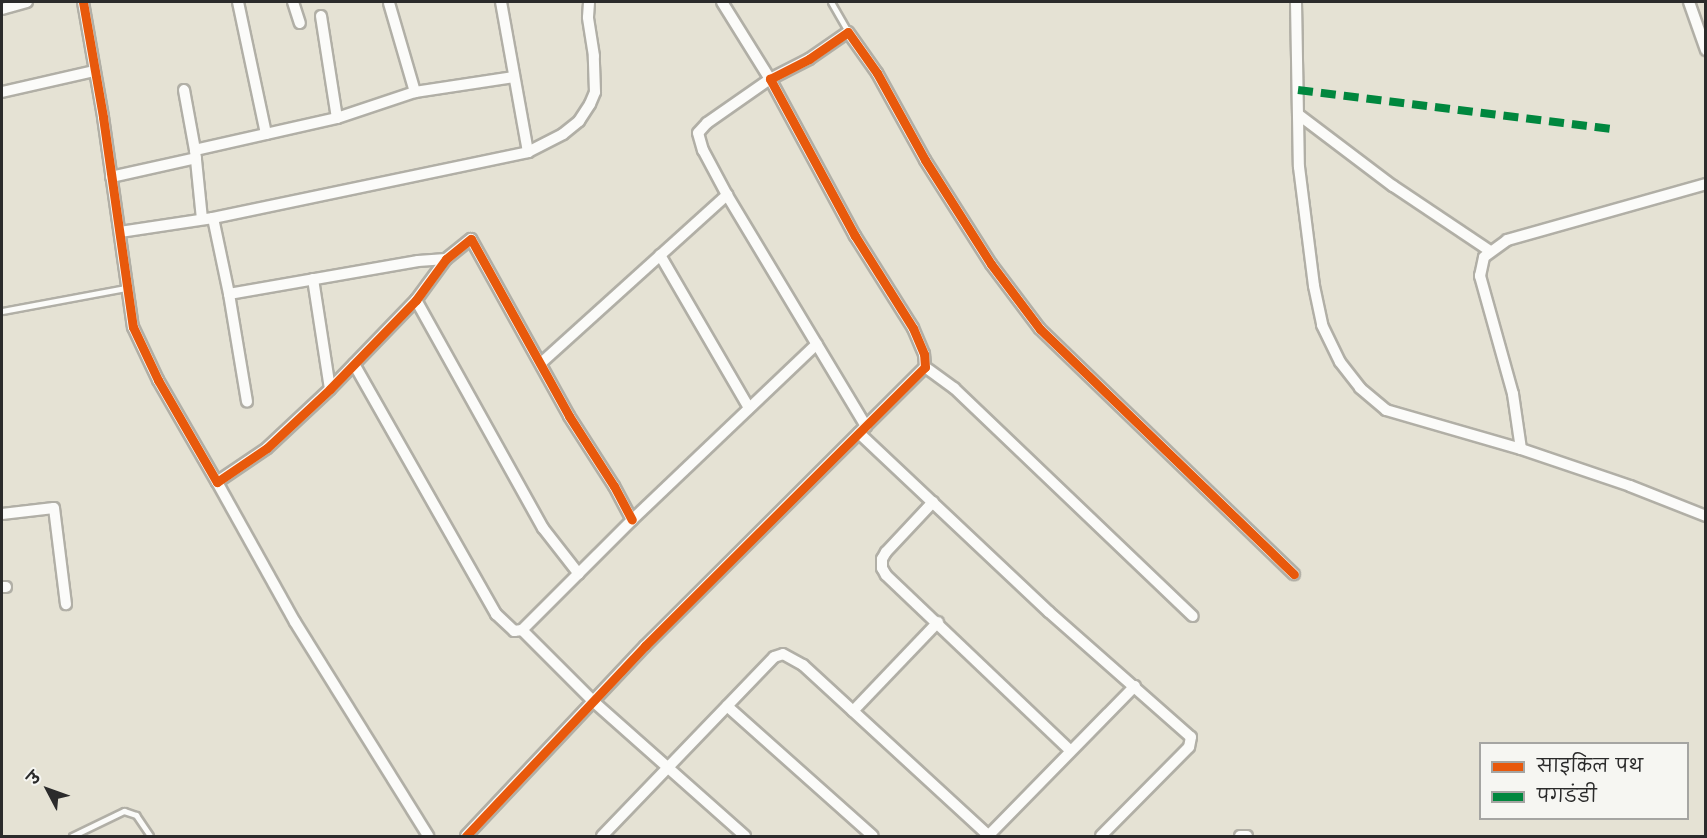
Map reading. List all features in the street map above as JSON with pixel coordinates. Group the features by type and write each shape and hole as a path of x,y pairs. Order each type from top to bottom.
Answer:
{"street":[{"path":"2,9 27,2"},
{"path":"83,2 133,327 158,380 295,622 428,837"},
{"path":"238,2 266,134"},
{"path":"294,2 300,23"},
{"path":"501,2 528,152"},
{"path":"120,232 208,219 528,152 579,121 590,105 595,92 594,56 588,17 590,2"},
{"path":"466,837 645,646 925,367 924,354 913,328 855,236 770,80 722,2"},
{"path":"1296,2 1299,167 1314,286 1322,325 1340,362 1370,399 1386,410 1521,449 1630,486 1706,516"},
{"path":"1689,2 1706,50"},
{"path":"388,3 415,92"},
{"path":"321,16 337,118"},
{"path":"1101,837 1192,742 1185,730 1049,612 933,502 863,430 817,344 727,195 703,150 698,133 722,111 770,80 809,59 848,32 877,73 925,160 991,264 1040,329 1294,574"},
{"path":"2,92 94,71"},
{"path":"111,177 266,134 337,118 415,92 514,77"},
{"path":"184,90 208,219 230,294 247,401"},
{"path":"1299,115 1393,186 1490,251"},
{"path":"1521,449 1513,394 1480,276 1481,265 1490,251 1507,240 1706,184"},
{"path":"541,363 727,195"},
{"path":"217,482 267,448 330,389 416,300 446,260 471,239 632,520"},
{"path":"660,255 749,408"},
{"path":"230,294 418,261 446,260"},
{"path":"312,279 330,389"},
{"path":"416,300 543,528 579,574"},
{"path":"354,364 496,614 514,631 522,630 632,520 817,344"},
{"path":"925,367 954,388 1193,616"},
{"path":"933,502 886,552 882,559 882,568 886,575 1070,750"},
{"path":"2,514 54,508 66,604"},
{"path":"853,711 938,622"},
{"path":"522,630 594,702 745,837"},
{"path":"602,837 774,657 783,654 804,665 988,836 1135,686"},
{"path":"727,706 873,837"},
{"path":"1240,837 1247,837"}],"lane":[{"path":"831,2 848,32"},
{"path":"2,311 126,288"},
{"path":"72,837 124,811 136,815 150,837"}],"marked path":[{"path":"1298,90 1612,129"}],"cycle path":[{"path":"83,2 103,117 133,327 158,380 217,482 267,448 330,389 416,300 446,259 471,239 569,416 614,486 632,520"},
{"path":"466,836 645,646 925,367 924,354 913,328 855,236 770,79 809,59 848,32 877,73 925,160 991,264 1040,329 1294,574"}]}
